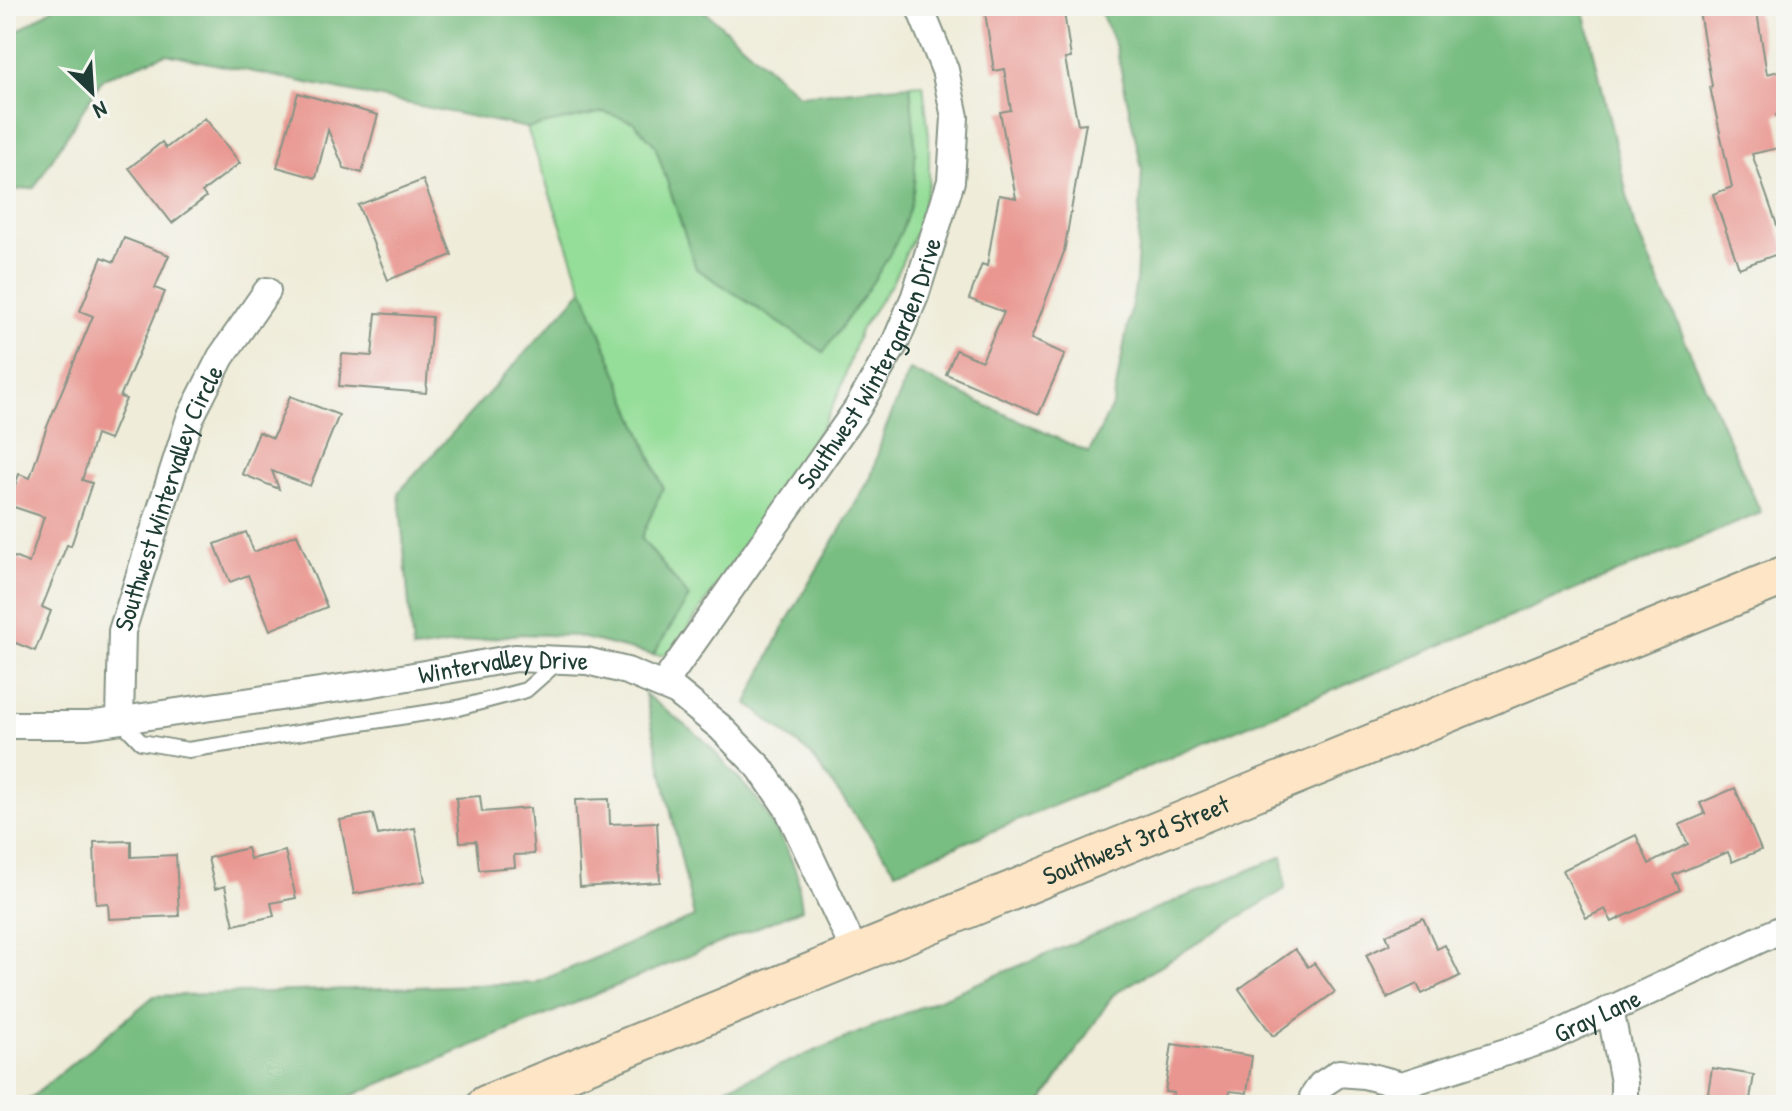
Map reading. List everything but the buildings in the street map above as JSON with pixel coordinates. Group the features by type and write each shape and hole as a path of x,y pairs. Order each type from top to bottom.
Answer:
{"main road":[{"name":"Southwest 3rd Street","path":"486,1105 1786,575"}],"street":[{"name":"Southwest Wintergarden Drive","path":"663,685 857,409 896,341 915,296 951,181 955,117 945,70 919,6"},
{"name":"Southwest Wintervalley Circle","path":"120,720 122,631 190,418 221,357 267,291"},
{"name":"Wintervalley Drive","path":"6,725 88,725 368,684 515,658 587,661 614,667 677,692 720,727 760,768 788,809 855,952"},
{"name":"Gray Lane","path":"1314,1105 1313,1097 1321,1085 1339,1073 1364,1075 1394,1095 1550,1038 1786,927"},
{"path":"1610,1009 1624,1082 1624,1105"}],"lane":[{"path":"120,720 141,742 188,750 458,708 526,690 560,660"}],"green space":[{"path":"56,6 699,6 799,95 910,85 915,159 910,206 892,250 824,352 696,268 655,145 634,122 604,112 527,128 166,54 103,78 34,188 6,191 6,39"},
{"path":"1098,6 1583,6 1634,225 1761,513 896,871 811,755 747,703 784,626 871,477 884,432 910,370 1089,453 1113,404 1136,282 1142,169 1116,47"},
{"path":"923,84 929,136 929,181 917,230 892,283 860,330 839,393 822,427 677,645 664,655 653,655 689,597 641,538 663,487 583,289 527,128 604,112 634,122 655,145 696,268 824,352 903,228 915,139 910,85"},
{"path":"583,289 663,488 641,538 689,597 653,655 576,636 519,634 413,650 399,492"},
{"path":"645,694 704,740 757,799 786,847 797,874 802,909 329,1105 22,1105 154,996 535,983 694,917"},
{"path":"1283,856 1285,889 1113,995 1044,1099 1045,1105 685,1105"}]}
